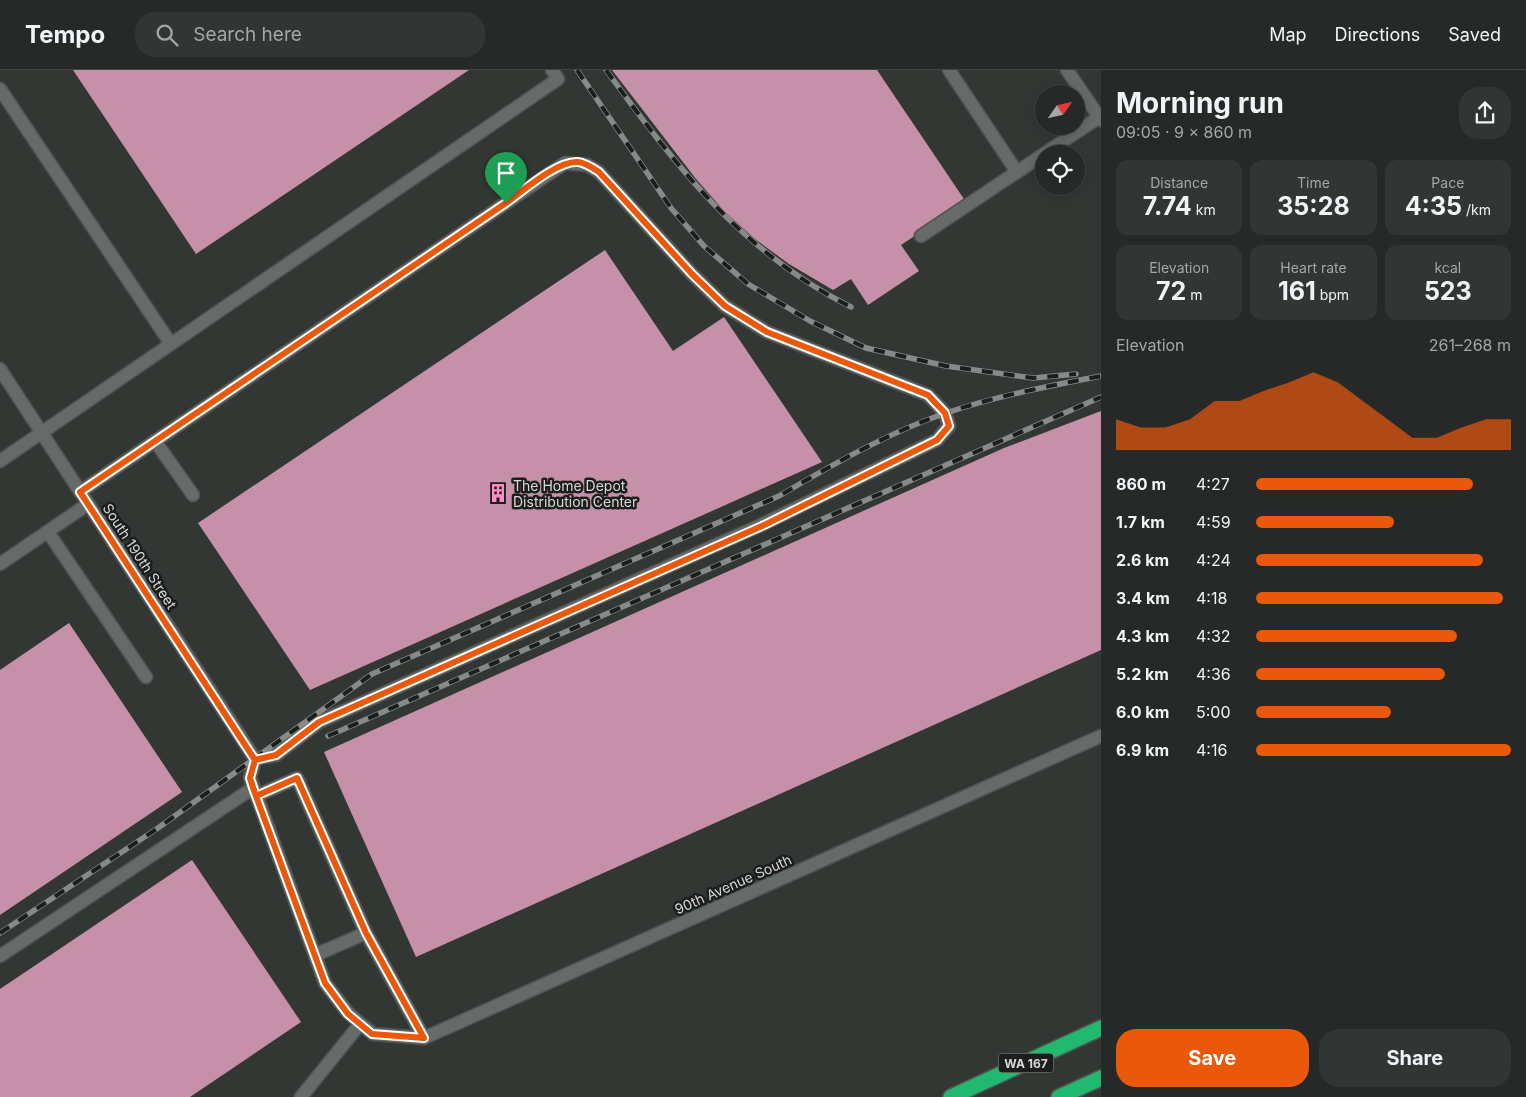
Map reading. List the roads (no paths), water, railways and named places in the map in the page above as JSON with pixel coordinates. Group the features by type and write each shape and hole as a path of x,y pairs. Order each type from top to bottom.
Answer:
{"highway":[{"name":"WA 167","path":"951,1097 1101,1028"},
{"path":"1059,1097 1101,1078"}],"street":[{"path":"0,461 558,79 552,70"},
{"path":"949,70 1017,172"},
{"path":"1058,145 1100,119 1067,70"},
{"path":"0,88 171,344"},
{"path":"921,236 1035,160"},
{"path":"80,492 565,163 578,162 587,164 599,172 692,274 725,306 767,332 928,395 945,413 949,426 937,440 811,502 319,722 276,755 255,760 250,778 254,792 325,983 348,1014 360,1024 301,1097"},
{"name":"South 190th Street","path":"0,370 255,760"},
{"path":"155,441 193,495"},
{"path":"0,564 88,504"},
{"path":"48,532 146,677"},
{"name":"90th Avenue South","path":"360,1024 372,1034 424,1038 1101,736"},
{"path":"0,956 254,792 297,778 366,933 424,1038"},
{"path":"315,955 366,933"}],"railway":[{"path":"577,70 671,208 704,246 748,284 810,321 866,348 946,366 1033,378 1076,374"},
{"path":"606,70 658,140 714,204 776,260 812,285 851,307"},
{"path":"0,933 158,828 372,674 779,496 860,450 924,421 1003,396 1101,376"},
{"path":"328,736 1101,397"}],"place":[{"name":"The Home Depot Distribution Center","path":"498,493"}]}
